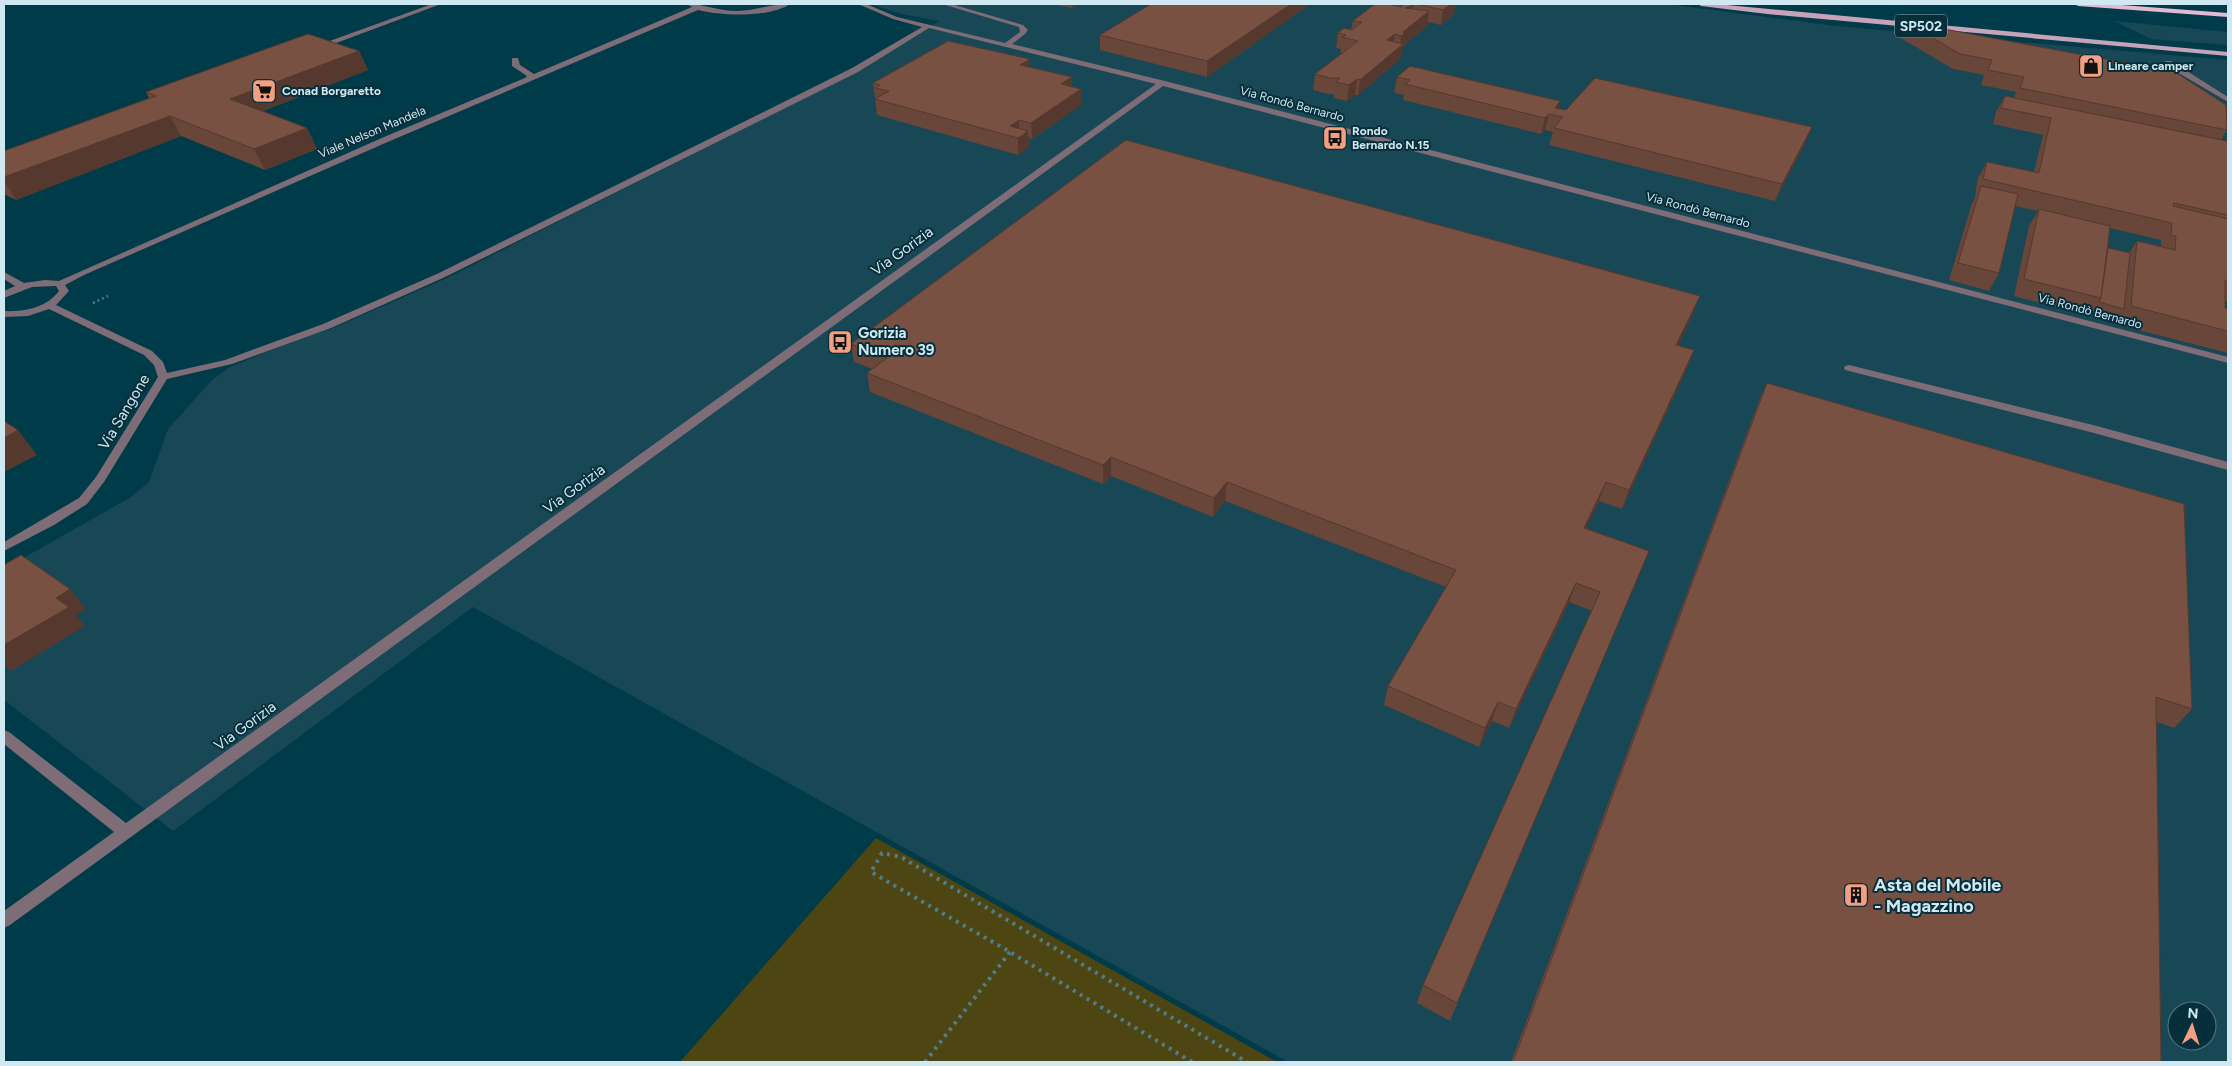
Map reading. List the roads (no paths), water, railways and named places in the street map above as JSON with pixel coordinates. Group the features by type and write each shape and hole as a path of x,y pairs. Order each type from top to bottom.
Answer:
{"highway":[{"path":"2078,4 2228,15"}],"main road":[{"name":"SP502","path":"1701,4 1767,12 2228,54"}],"street":[{"path":"310,49 438,4"},
{"path":"694,6 712,11 738,12 787,4"},
{"name":"Via Rondò Bernardo","path":"861,4 895,18 1162,83 2228,360"},
{"path":"945,4 1020,26 1024,33 1008,45"},
{"name":"Viale Nelson Mandela","path":"60,284 694,6"},
{"path":"163,377 228,362 327,326 442,275 855,70 930,25"},
{"path":"515,60 516,66 531,75 528,79"},
{"path":"2168,63 2228,100"},
{"name":"Via Gorizia","path":"4,920 1162,83"},
{"path":"4,276 23,287"},
{"path":"4,295 23,287 44,282 60,284 64,291 56,300 48,305 28,312 4,314"},
{"name":"Via Sangone","path":"4,547 50,522 83,501 100,479 163,377 159,364 148,354 48,305"},
{"path":"1849,368 2096,430 2228,466"},
{"path":"4,736 126,832"}],"place":[{"name":"Lineare camper","path":"2091,66"},
{"name":"Conad Borgaretto","path":"264,91"},
{"name":"Rondo Bernardo N.15","path":"1335,138"},
{"name":"Gorizia Numero 39","path":"840,342"},
{"name":"Asta del Mobile - Magazzino","path":"1856,895"}]}
